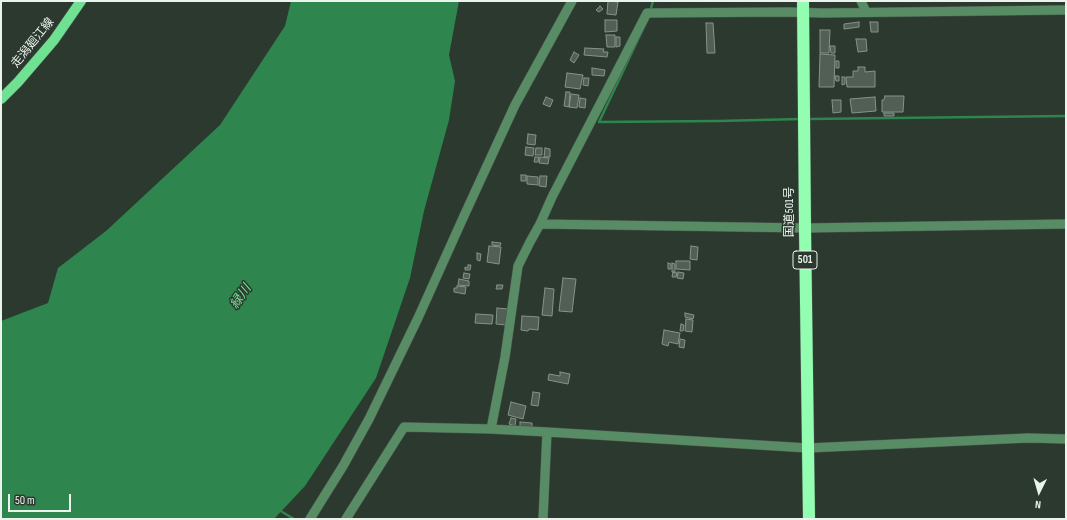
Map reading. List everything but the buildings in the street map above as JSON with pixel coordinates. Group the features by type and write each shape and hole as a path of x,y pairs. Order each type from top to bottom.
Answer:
{"highway":[{"name":"国道501号","path":"803,7 804,228 809,519"}],"main road":[{"name":"走潟廻江線","path":"1,99 18,82 54,40 81,1"}],"street":[{"path":"310,519 343,466 369,419 418,318 515,106 572,1"},
{"path":"861,1 866,12"},
{"path":"491,429 505,357 518,266 646,13 803,7 866,12 1066,10"},
{"path":"540,224 804,228 1066,224"},
{"path":"346,519 404,428 491,429 808,448 1028,438 1066,439"},
{"path":"543,519 546,432"}],"water":[{"name":"緑川","path":"291,1 459,1 449,55 455,81 449,120 424,211 410,278 376,378 305,486 274,519 1,519 1,321 48,303 58,268 106,231 220,125 285,26"}],"waterway":[{"path":"650,12 653,1"},
{"path":"643,29 599,122 800,119"},
{"path":"807,119 1066,116"},
{"path":"279,510 294,519"}]}
